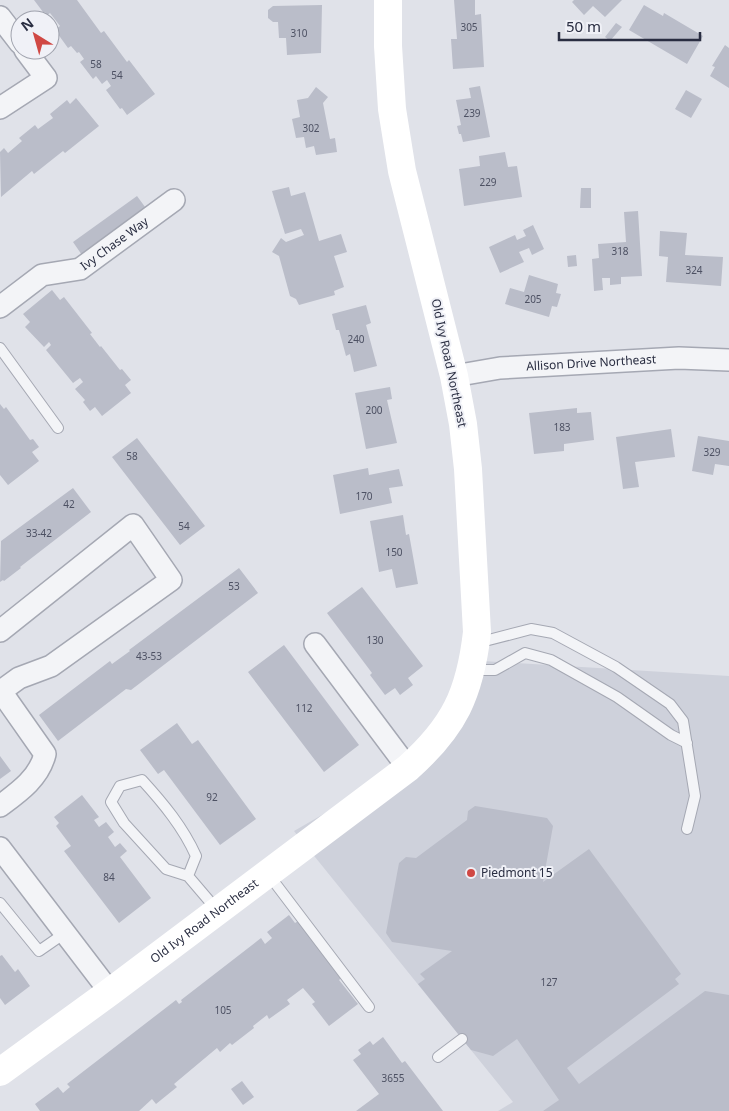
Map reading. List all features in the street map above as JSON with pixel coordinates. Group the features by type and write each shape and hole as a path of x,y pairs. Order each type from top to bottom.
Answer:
{"street":[{"name":"Old Ivy Road Northeast","path":"0,1072 110,992 408,768 428,750 446,728 460,705 471,670 477,632 468,469 463,424 454,376 402,171 392,109 388,46 388,0"},
{"path":"0,17 10,30"},
{"path":"0,108 46,78 32,60"},
{"name":"Ivy Chase Way","path":"0,307 42,275 80,269 174,200"},
{"name":"Allison Drive Northeast","path":"454,376 500,368 680,358 729,360"},
{"path":"0,631 133,526 170,580 50,666 20,678 0,691 45,754 43,763 38,771 23,789 0,806"},
{"path":"315,644 408,768"},
{"path":"0,848 110,992"}],"lane":[{"path":"0,348 58,428"},
{"path":"476,644 531,629 553,633 616,667 670,704 683,721 695,796 687,829"},
{"path":"471,670 495,670 525,653 551,660 616,697 671,735 687,743"},
{"path":"188,876 196,856 188,838 161,802 142,780 120,786 111,802 124,823 166,870 188,876 218,910"},
{"path":"269,872 275,883 369,1006"},
{"path":"0,903 39,952 65,933"},
{"path":"438,1058 462,1039"}],"shaded area":[{"path":"483,661 729,676 729,1111 498,1111 513,1102 294,831 442,746"}],"building":[{"path":"34,0 77,0 101,33 104,31 127,62 129,60 155,94 127,115 122,108 120,109 106,90 111,86 107,80 102,84 96,76 93,79 80,62 84,59 79,52 77,53 71,46 68,48 60,37 60,10 42,10"},
{"path":"454,0 475,0 475,15 481,14 484,67 453,69 451,39 457,39"},
{"path":"574,0 622,0 605,17 593,6 584,15 572,2"},
{"path":"322,5 321,53 287,55 286,38 279,38 278,22 273,22 268,18 268,10 273,6"},
{"path":"644,5 663,16 664,13 703,36 687,64 629,30"},
{"path":"616,23 622,27 610,41 605,37"},
{"path":"725,45 729,48 729,88 710,76 715,67 712,66"},
{"path":"480,86 490,137 463,142 457,126 461,125 456,100 471,98 469,88"},
{"path":"316,87 328,97 323,103 330,139 335,138 337,152 316,155 314,146 306,148 304,137 296,138 292,119 300,117 297,100 308,98"},
{"path":"686,90 702,99 691,118 675,109"},
{"path":"76,98 99,126 65,153 63,151 34,174 32,171 1,197 0,152 4,148 8,153 22,141 19,138 35,125 38,129 53,118 50,114 67,100 70,104"},
{"path":"505,152 508,167 517,166 522,197 464,206 459,169 480,166 479,156"},
{"path":"289,187 291,196 305,192 319,241 341,234 347,252 334,256 344,287 334,291 335,295 299,305 296,299 290,296 279,256 272,252 281,238 286,242 304,235 301,229 285,234 272,191"},
{"path":"581,188 591,188 591,208 580,208"},
{"path":"137,196 148,211 84,258 73,242"},
{"path":"638,211 642,276 621,277 621,284 610,285 610,278 602,278 603,290 594,291 592,259 599,258 598,244 626,242 624,212"},
{"path":"533,225 544,249 532,255 529,248 519,252 524,262 500,273 489,247 515,235 517,240 526,236 523,230"},
{"path":"660,231 687,233 685,255 723,257 721,286 666,282 668,257 659,256"},
{"path":"576,255 577,266 568,267 567,256"},
{"path":"529,275 558,284 556,293 561,294 557,307 552,306 549,317 505,304 510,288 524,292"},
{"path":"52,290 60,300 64,297 92,333 90,334 100,347 131,380 125,385 131,393 102,416 95,407 90,411 83,402 85,400 75,389 83,382 80,378 73,383 46,350 51,345 49,342 44,347 25,327 30,322 23,314"},
{"path":"366,305 371,323 366,325 377,366 354,372 350,354 346,356 339,330 336,330 332,314"},
{"path":"390,387 392,399 387,400 397,443 366,449 355,393"},
{"path":"0,404 4,409 6,407 30,440 33,439 39,447 32,452 39,461 8,485 0,475"},
{"path":"577,408 577,413 591,412 594,440 564,444 564,451 534,454 529,413"},
{"path":"671,429 675,457 635,462 639,487 623,489 616,437"},
{"path":"698,436 729,441 729,466 715,464 713,475 692,471"},
{"path":"137,438 205,526 180,545 112,457"},
{"path":"368,468 369,475 399,469 403,486 389,488 392,503 340,514 333,475"},
{"path":"73,488 91,512 21,568 0,582 1,541"},
{"path":"403,515 406,535 409,534 418,584 396,588 392,569 379,572 370,521"},
{"path":"239,568 258,593 131,690 126,689 58,741 39,715 110,661 112,664 130,651"},
{"path":"362,587 423,666 408,678 413,685 400,695 395,688 385,695 370,675 372,673 327,613"},
{"path":"284,645 359,745 324,772 248,672"},
{"path":"177,723 192,744 198,740 256,819 220,845 164,770 158,774 140,750"},
{"path":"0,756 11,771 0,779"},
{"path":"82,795 99,817 94,820 99,827 106,822 114,832 108,837 115,847 120,843 127,851 120,857 151,898 119,923 64,851 71,846 56,826 59,823 54,817"},
{"path":"475,806 547,818 553,826 543,882 589,849 681,974 675,979 679,984 567,1068 579,1084 705,991 729,995 729,1111 543,1111 559,1100 517,1039 493,1056 471,1050 418,984 425,979 420,974 452,951 392,942 386,933 399,863 406,857 416,858 467,820 468,811"},
{"path":"289,915 295,923 300,920 344,976 339,980 358,1004 329,1026 312,1004 315,1002 303,988 287,1000 290,1004 269,1019 267,1015 232,1045 230,1043 220,1052 217,1048 174,1084 177,1087 156,1104 152,1099 139,1111 40,1111 35,1104 58,1087 63,1093 70,1087 67,1084 176,1000 179,1004 182,1002 181,1000 261,938 265,944 272,938 267,932"},
{"path":"2,955 15,972 18,969 30,986 5,1005 0,998 0,956"},
{"path":"383,1037 402,1063 405,1061 443,1111 356,1111 379,1094 353,1060 361,1054 358,1050 370,1041 373,1045"},
{"path":"242,1081 254,1097 243,1105 231,1089"}],"place":[{"name":"Piedmont 15","path":"471,873"}]}
